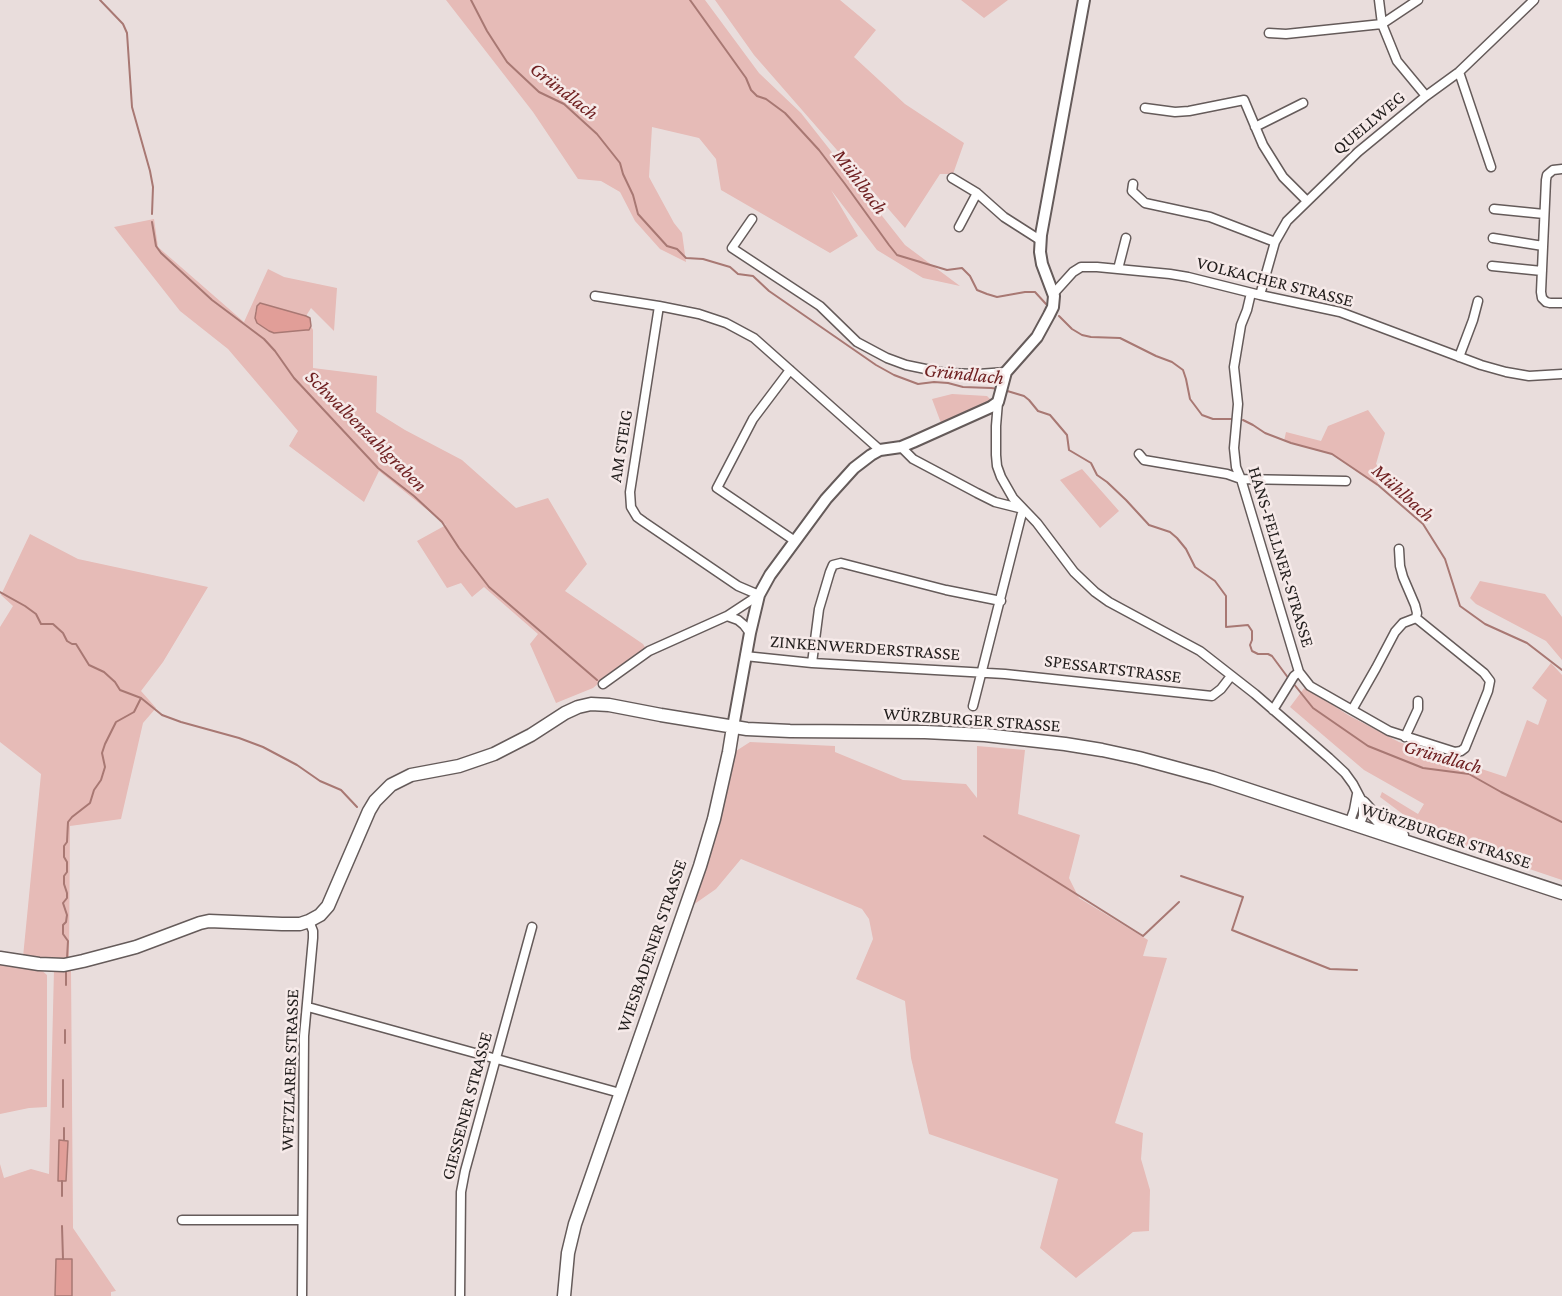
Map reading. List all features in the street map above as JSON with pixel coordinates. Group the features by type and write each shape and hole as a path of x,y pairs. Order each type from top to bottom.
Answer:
{"main road":[{"name":"WÜRZBURGER STRASSE","path":"309,921 320,915 328,906 362,825 375,801 391,785 411,775 478,761 531,735 565,713 591,704 609,705 733,727 790,731 925,732 979,735 1065,744 1138,758 1182,769 1562,893"},
{"name":"WIESBADENER STRASSE","path":"564,1296 568,1253 575,1224 700,866 714,819 733,727"},
{"path":"1360,798 1381,824 1432,850"},
{"path":"0,958 39,964 64,964 136,947 209,921 300,924 309,921"}],"street":[{"path":"1084,0 1040,240 1042,264 1054,293 1053,307 1040,333 1005,375 996,426 997,466 1013,498 1037,523 1074,572 1095,592 1190,645 1255,694 1345,773 1360,798 1363,816 1354,825"},
{"path":"1379,0 1382,24 1397,61 1426,96"},
{"path":"1269,33 1286,34 1382,24 1418,0"},
{"name":"QUELLWEG","path":"1256,294 1275,242 1287,221 1358,152 1459,72 1534,0"},
{"path":"1459,72 1491,167"},
{"path":"1145,108 1182,112 1244,100 1263,145 1283,177 1307,201"},
{"path":"1255,127 1304,103"},
{"path":"1562,169 1553,170 1547,175 1542,271 1542,298 1550,303 1562,303"},
{"path":"952,178 976,193 1004,217 1040,240"},
{"path":"1134,184 1132,191 1145,203 1210,217 1275,242"},
{"path":"959,227 976,193"},
{"path":"1494,209 1544,214"},
{"path":"752,219 732,248 820,306 857,342 887,358 945,373 1005,375"},
{"path":"1118,269 1126,238"},
{"path":"1493,238 1543,246"},
{"path":"1492,266 1542,271"},
{"name":"VOLKACHER STRASSE","path":"1054,293 1077,269 1088,267 1179,275 1340,312 1481,365 1519,375 1562,374"},
{"name":"HANS-FELLNER-STRASSE","path":"1256,294 1241,325 1234,367 1238,404 1234,448 1236,467 1296,674 1310,686 1389,732 1455,752 1461,751 1465,748 1490,681 1484,673 1416,618"},
{"path":"595,296 699,314 726,323 754,338 880,450"},
{"path":"1460,357 1478,301"},
{"name":"AM STEIG","path":"659,306 630,492 631,507 637,517 757,599"},
{"path":"790,370 753,420 717,488 795,542"},
{"path":"603,684 649,651 728,616 757,599 765,583 839,483 863,460 880,450 901,447 984,410 999,400"},
{"path":"901,447 913,459 977,493 1008,506 1023,509"},
{"path":"1139,454 1144,460 1241,478 1346,481"},
{"path":"1008,506 1013,498"},
{"path":"973,706 1023,509"},
{"path":"1352,710 1395,632 1403,623 1416,618 1415,605 1400,566 1399,549"},
{"path":"812,663 819,609 833,565 841,563 946,590 1000,601"},
{"name":"WIESBADENER STRASSE","path":"733,727 757,599"},
{"path":"728,616 738,620 750,633"},
{"name":"ZINKENWERDERSTRASSE","path":"745,656 812,663 982,672"},
{"name":"SPESSARTSTRASSE","path":"982,672 1212,696 1231,676"},
{"path":"1273,710 1296,674"},
{"path":"1405,737 1418,709 1418,701"},
{"name":"WETZLARER STRASSE","path":"302,1296 304,1036 313,938 309,921"},
{"name":"GIESSENER STRASSE","path":"460,1296 461,1192 465,1171 532,927"},
{"path":"308,1007 620,1093"},
{"path":"182,1220 302,1220"}],"shaded area":[{"path":"446,0 705,0 759,73 801,113 905,245 960,286 923,278 877,250 831,190 858,236 830,253 721,190 716,159 699,138 652,127 649,177 674,223 682,233 686,262 660,249 635,221 620,192 601,181 578,179 533,112"},
{"path":"715,0 840,0 876,30 854,57 905,104 964,143 953,174 940,174 905,228 754,55"},
{"path":"961,0 1008,0 984,18"},
{"path":"154,219 158,247 244,322 268,269 284,277 337,288 334,331 311,308 306,316 260,303 255,312 287,331 306,330 311,326 313,330 313,368 377,376 376,412 462,460 516,508 548,498 587,564 565,591 643,644 646,649 618,667 593,688 556,703 530,644 538,634 484,587 472,597 461,583 447,588 417,541 446,525 379,471 364,502 289,446 298,431 228,349 180,311 114,227"},
{"path":"260,303 310,318 309,330 274,333 269,331 257,323 255,318 257,306"},
{"path":"952,394 987,396 991,400 941,423 932,399"},
{"path":"1368,410 1385,433 1376,464 1382,470 1377,486 1332,454 1284,441 1286,432 1321,441 1328,426"},
{"path":"1082,469 1119,511 1100,528 1060,480"},
{"path":"30,534 78,559 208,587 163,662 141,691 156,708 143,723 121,819 70,826 69,960 23,957 41,774 0,742 0,627 13,606 1,595"},
{"path":"1480,581 1545,594 1562,617 1562,660 1546,641 1476,604 1470,598"},
{"path":"1551,663 1562,675 1562,880 1482,853 1424,830 1380,797 1382,792 1418,814 1424,804 1364,770 1290,707 1305,687 1348,715 1399,742 1506,777 1527,720 1538,725 1547,700 1532,688"},
{"path":"750,742 835,746 835,752 903,780 966,784 977,798 977,746 1025,750 1018,814 1080,835 1069,878 1079,898 1148,940 1143,956 1167,958 1115,1123 1143,1133 1141,1159 1150,1190 1149,1231 1133,1232 1076,1278 1040,1248 1058,1179 929,1134 911,1058 905,1001 856,979 873,939 869,919 862,909 741,859 716,889 693,905 706,866 736,751"},
{"path":"0,963 40,969 47,975 47,1107 0,1114"},
{"path":"54,969 71,969 73,1228 116,1291 111,1292 111,1296 72,1296 72,1260 56,1259 55,1296 0,1296 0,1164 4,1178 31,1169 49,1174"},
{"path":"59,1140 68,1141 66,1181 58,1181"},
{"path":"56,1259 72,1259 72,1296 55,1296"}],"waterway":[{"name":"Schwalbenzahlgraben","path":"100,0 123,24 127,33 132,107 153,187 152,214"},
{"name":"Gründlach","path":"471,0 507,62 539,92 564,104 597,134 620,163 638,214 667,246 677,249 686,258 703,259 730,267 738,274 753,276 769,291 894,375 918,384 934,382 963,387 999,389"},
{"name":"Mühlbach","path":"690,0 746,78 751,90 785,113 819,150 897,255 947,270 962,268 970,276 977,290 987,294 997,297 1035,292 1046,304"},
{"name":"Schwalbenzahlgraben","path":"152,222 156,246 161,253 212,300 264,339 294,378 378,468 414,496 442,522 489,587 597,680"},
{"name":"Mühlbach","path":"1059,316 1082,335 1120,338 1172,362 1183,370 1190,399 1202,415 1213,419 1232,419"},
{"name":"Gründlach","path":"1004,390 1024,396 1038,411 1050,415 1067,435 1069,450 1091,463 1097,475 1126,500 1149,525 1170,532 1177,538 1186,549 1195,567 1215,581 1226,596 1226,627 1248,625 1252,631 1250,645 1252,651 1272,656 1289,679"},
{"name":"Mühlbach","path":"1243,420 1265,433 1291,443 1332,454 1378,485 1423,524 1445,559 1460,606 1485,624 1527,643 1562,670"},
{"path":"0,592 36,614 41,624 53,624 63,633 67,641 76,644 89,665 104,672 120,690 141,698 162,715 263,747 297,765 320,781 341,790 357,807"},
{"name":"Gründlach","path":"1293,683 1313,708 1368,746 1423,768 1469,774 1562,822"},
{"path":"67,958 68,941 63,934 63,925 67,915 63,903 67,898 64,884 64,876 67,872 64,846 67,842 68,822 90,803 105,767 102,753 116,722 134,712 141,698"},
{"path":"984,836 1143,936 1179,902"},
{"path":"1181,876 1243,897 1232,930 1330,969 1357,970"},
{"path":"66,971 66,985"},
{"path":"65,1030 65,1043"},
{"path":"63,1080 63,1107"},
{"path":"64,1128 64,1140"},
{"path":"62,1181 62,1196"},
{"path":"62,1226 63,1259"}]}
